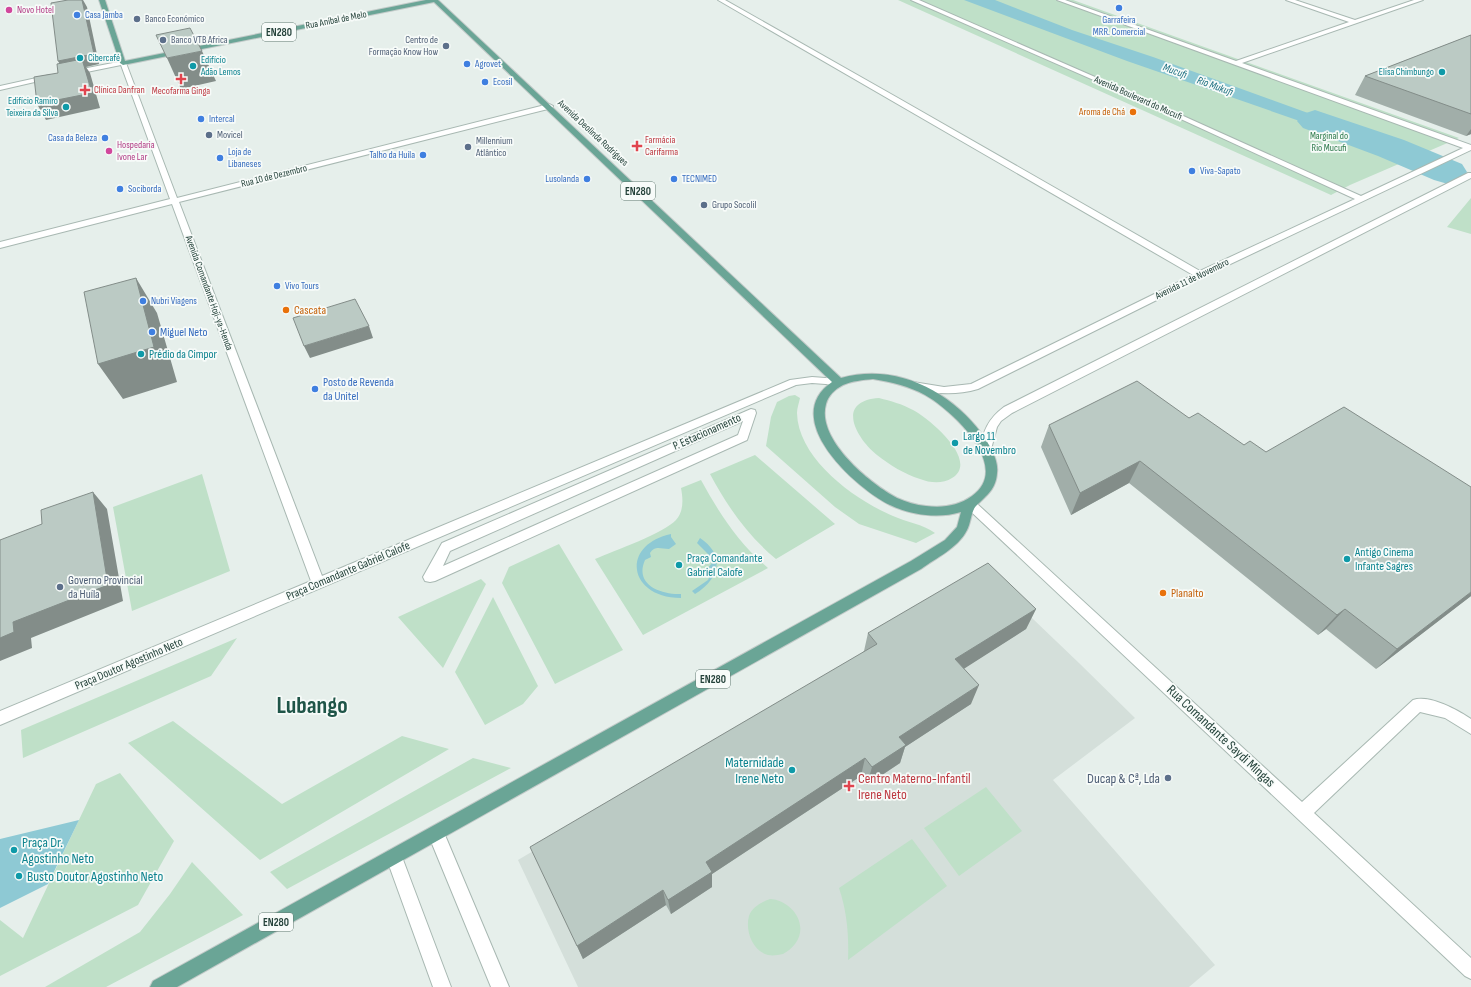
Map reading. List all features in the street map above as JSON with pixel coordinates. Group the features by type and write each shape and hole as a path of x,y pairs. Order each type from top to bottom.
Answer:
{"main road":[{"name":"Avenida Comandante Hoji-ya-Henda","path":"102,0 123,63"},
{"name":"Rua Aníbal de Melo","path":"123,63 436,0"},
{"name":"Avenida Deolinda Rodrigues","path":"436,0 839,382"},
{"path":"873,376 892,378 910,384 935,396 957,413 973,429 986,450 992,465 991,480 984,494 970,504 952,510 932,512 913,508 893,501 862,479 831,446 822,430 817,417 818,404 826,393 839,382 854,378 873,376"},
{"name":"EN280","path":"159,987 436,834 916,564 949,543 962,529 970,504"}],"street":[{"path":"721,0 896,99 1200,275"},
{"name":"Avenida Boulevard do Mucufi","path":"914,0 1148,102 1362,199"},
{"path":"1060,0 1471,147"},
{"path":"1289,0 1355,22"},
{"path":"1236,63 1420,0"},
{"name":"Rua Aníbal de Melo","path":"62,75 123,63"},
{"name":"Avenida Comandante Hoji-ya-Henda","path":"123,63 319,584"},
{"path":"0,88 54,77"},
{"name":"Rua 10 de Dezembro","path":"0,245 548,106"},
{"name":"Avenida 11 de Novembro","path":"910,384 940,391 957,391 974,387 1200,275 1471,147"},
{"path":"986,450 988,429 996,417 1008,410 1471,175"},
{"name":"Praça Comandante Gabriel Calofe","path":"259,610 794,382 812,380 839,382"},
{"name":"P. Estacionamento","path":"751,413 743,437 430,577 446,547 751,413"},
{"name":"Rua Comandante Saydi Mingas","path":"970,504 1303,812 1471,970"},
{"name":"Praça Doutor Agostinho Neto","path":"0,718 259,610"},
{"path":"1303,812 1418,706 1448,712 1471,727"},
{"path":"436,834 500,987"},
{"path":"394,857 442,987"}],"shaded area":[{"name":"Centro Materno-Infantil Irene Neto","path":"991,579 1135,718 1053,780 1215,965 1189,987 578,987 518,860"}],"green space":[{"name":"Marginal do Rio Mucufi","path":"898,0 1073,0 1459,138 1350,185 1331,195"},
{"path":"1471,198 1471,234 1447,227"},
{"path":"795,395 800,398 797,413 800,430 807,446 818,462 831,476 846,489 878,509 898,518 925,527 935,533 916,543 859,524 835,507 766,446 771,417 777,402 789,396"},
{"path":"879,398 913,410 940,431 956,451 960,461 959,471 952,478 945,481 936,482 914,477 892,466 869,448 857,430 853,413 857,406 865,401"},
{"path":"755,455 835,524 776,559 756,541 739,520 710,474"},
{"path":"202,474 230,571 132,611 113,507"},
{"path":"701,480 730,527 748,549 768,568 643,635 595,559 638,541 670,525 679,516 682,509 681,488"},
{"path":"559,544 623,650 555,684 502,583 509,567"},
{"path":"481,579 486,584 443,668 398,617"},
{"path":"493,597 538,686 523,704 485,725 455,672"},
{"path":"237,638 211,676 23,758 21,730"},
{"path":"173,721 282,804 402,736 449,749 260,860 128,743"},
{"path":"473,758 511,768 287,889 270,872"},
{"path":"120,773 174,841 138,905 0,976 0,920 23,938 96,784"},
{"path":"986,787 1022,831 959,876 924,828"},
{"path":"912,839 947,886 848,960 847,924 839,888"},
{"path":"192,862 243,915 106,987 45,987 140,932 170,894"},
{"path":"770,899 778,900 791,908 799,921 799,936 793,947 783,954 768,955 762,953 754,945 749,933 748,922 750,913 755,907"}],"water":[{"name":"Rio Mukufi","path":"964,0 995,0 1072,30 1153,57 1399,146 1391,148 1389,152 1127,61"},
{"path":"671,534 671,537 676,544 669,549 654,549 650,553 651,557 645,560 643,576 651,587 665,593 681,594 681,598 663,596 650,590 641,581 637,570 638,559 644,549 655,540"},
{"path":"700,538 714,552 716,568 714,575 709,582 695,594 692,591 708,580 711,573 708,568 712,563 709,555 697,543"},
{"path":"79,820 48,884 0,908 0,839"}],"building":[{"path":"68,0 82,0 94,54 58,61 51,3"},
{"path":"190,28 202,51 167,58 156,35"},
{"path":"1471,35 1471,114 1365,76"},
{"path":"82,59 92,93 37,104 34,77 58,73 57,64"},
{"path":"136,278 154,347 98,364 84,292"},
{"path":"355,299 369,326 304,346 293,318"},
{"name":"Antigo Cinema Infante Sagres","path":"1137,381 1189,418 1198,413 1244,445 1250,441 1266,452 1344,407 1471,487 1471,592 1397,649 1345,609 1337,615 1140,461 1080,493 1049,425"},
{"name":"Governo Provincial da Huíla","path":"93,492 108,585 13,622 14,632 0,638 0,540 42,524 41,510"},
{"name":"Maternidade Irene Neto","path":"988,563 1036,609 955,659 979,685 899,737 906,745 872,767 865,758 706,862 712,872 668,900 663,890 577,946 530,847 877,644 868,633"}],"waterway":[{"name":"Mucufi","path":"1315,121 1391,148 1448,172"}],"place":[{"name":"Garrafeira MRR. Comercial","path":"1119,8"},
{"name":"Novo Hotel","path":"9,10"},
{"name":"Casa Jamba","path":"77,15"},
{"name":"Banco Económico","path":"137,19"},
{"name":"Banco VTB Africa","path":"163,40"},
{"name":"Centro de Formação Know How","path":"446,46"},
{"name":"Cibercafé","path":"80,58"},
{"name":"Agrovet","path":"467,64"},
{"name":"Edifício Adão Lemos","path":"193,66"},
{"name":"Elisa Chimbungo","path":"1442,72"},
{"name":"Mecofarma Ginga","path":"181,79"},
{"name":"Ecosil","path":"485,82"},
{"name":"Clínica Danfran","path":"85,90"},
{"name":"Edifício Ramiro Teixeira da Silva","path":"66,107"},
{"name":"Aroma de Chá","path":"1133,112"},
{"name":"Intercal","path":"201,119"},
{"name":"Movicel","path":"209,135"},
{"name":"Casa da Beleza","path":"105,138"},
{"name":"Farmácia Carifarma","path":"637,146"},
{"name":"Millennium Atlântico","path":"468,147"},
{"name":"Hospedaria Ivone Lar","path":"109,151"},
{"name":"Talho da Huíla","path":"423,155"},
{"name":"Loja de Libaneses","path":"220,158"},
{"name":"Viva-Sapato","path":"1192,171"},
{"name":"Lusolanda","path":"587,179"},
{"name":"TECNIMED","path":"674,179"},
{"name":"Sociborda","path":"120,189"},
{"name":"Grupo Socolil","path":"704,205"},
{"name":"Vivo Tours","path":"277,286"},
{"name":"Nubri Viagens","path":"143,301"},
{"name":"Cascata","path":"286,310"},
{"name":"Miguel Neto","path":"152,332"},
{"name":"Prédio da Cimpor","path":"141,354"},
{"name":"Posto de Revenda da Unitel","path":"315,389"},
{"name":"Largo 11 de Novembro","path":"955,443"},
{"name":"Antigo Cinema Infante Sagres","path":"1347,559"},
{"name":"Praça Comandante Gabriel Calofe","path":"679,565"},
{"name":"Governo Provincial da Huíla","path":"60,587"},
{"name":"Planalto","path":"1163,593"},
{"name":"Maternidade Irene Neto","path":"792,770"},
{"name":"Ducap & Cª, Lda","path":"1168,778"},
{"name":"Centro Materno-Infantil Irene Neto","path":"849,786"},
{"name":"Praça Dr. Agostinho Neto","path":"14,850"},
{"name":"Busto Doutor Agostinho Neto","path":"19,876"}],"district":[{"name":"Lubango","path":"312,705"}]}
